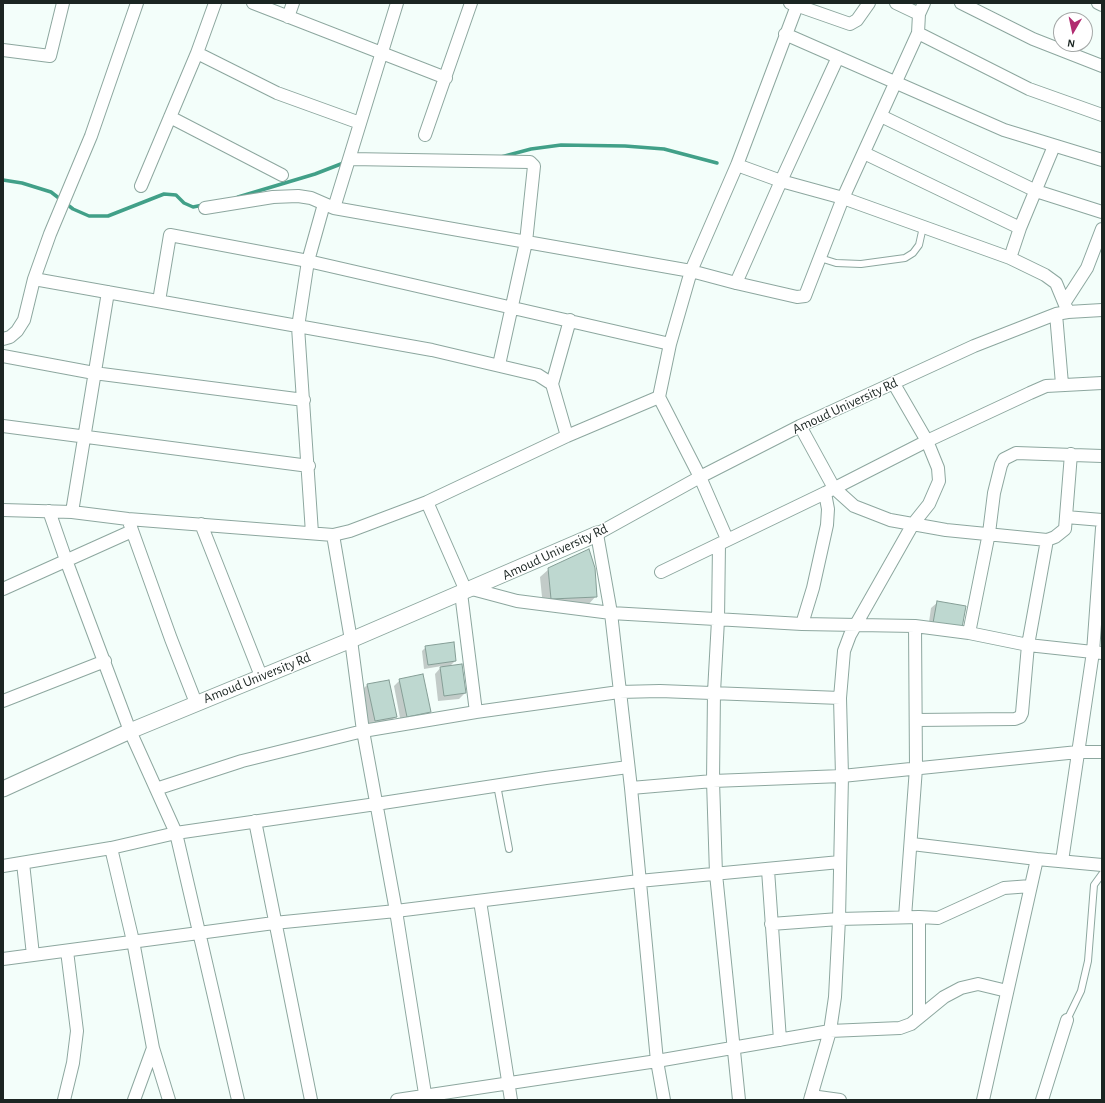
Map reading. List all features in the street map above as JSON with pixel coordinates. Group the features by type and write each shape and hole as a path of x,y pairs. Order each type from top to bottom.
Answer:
{"street":[{"path":"3,50 50,56 63,3"},
{"path":"3,339 10,337 17,331 24,320 34,279 50,234 91,136 137,3"},
{"path":"142,186 197,53 215,3"},
{"path":"253,3 446,78"},
{"path":"288,17 293,3"},
{"path":"312,533 309,466 298,327 308,261 329,206 350,159 396,3"},
{"path":"425,135 471,3"},
{"path":"739,1100 735,1047 716,874 713,781 714,692 723,542 700,477 659,397 670,344 691,271 737,165 785,34 794,4 850,24 857,20 869,3"},
{"path":"896,3 919,14"},
{"path":"205,208 273,197 298,196 310,198 329,206 691,271 736,284 797,297 805,296 843,198 918,33 919,14 924,3"},
{"path":"961,3 1033,39 1102,66"},
{"path":"1098,3 1102,5"},
{"path":"918,33 1029,89 1102,115"},
{"path":"785,34 895,84 1004,130 1102,160"},
{"path":"197,53 277,93 360,123"},
{"path":"736,284 838,57"},
{"path":"880,116 1036,191 1102,212"},
{"path":"170,118 282,174"},
{"path":"1010,258 1020,228 1054,146"},
{"path":"864,153 1020,228"},
{"path":"350,159 530,162 534,166 526,242 498,365"},
{"path":"737,165 781,181 843,198 1010,258 1045,275 1056,283 1066,307"},
{"path":"1066,307 1087,268 1102,229"},
{"path":"159,301 170,235 308,261 670,344"},
{"path":"34,279 432,350 538,375 552,384"},
{"path":"72,512 108,292"},
{"name":"Amoud University Rd","path":"3,789 130,731 351,640 597,534 700,477 800,426 974,346 1056,314 1066,307 1102,310"},
{"path":"1056,314 1062,384"},
{"path":"567,436 552,384 570,320"},
{"path":"3,356 94,373 304,400"},
{"path":"661,572 830,491 926,441 1046,386 1102,383"},
{"path":"840,1100 811,1098 830,1031 834,1003 839,919 842,776 840,698 844,651 850,635 913,524 929,504 939,481 938,468 926,441 894,384"},
{"path":"3,510 72,512 130,525 201,524 333,535 350,531 427,502 567,436 659,397"},
{"path":"3,426 309,466"},
{"path":"800,426 830,491 827,526 813,588 802,624"},
{"path":"969,634 989,533 994,493 1004,459 1016,452 1102,456"},
{"path":"830,491 854,506 890,520 946,530 989,533 1047,540 1062,533 1066,529 1071,454"},
{"path":"427,502 466,591 476,712"},
{"path":"49,511 130,731 176,833 238,1100"},
{"path":"1066,517 1102,520"},
{"path":"201,524 261,676"},
{"path":"3,589 66,560 130,525"},
{"path":"130,525 196,703"},
{"path":"1062,861 1078,752 1097,652 1102,528"},
{"path":"597,534 611,613 631,788 657,1061 664,1100"},
{"path":"333,535 351,640 363,731 396,911 426,1098"},
{"path":"916,720 1015,719 1020,717 1022,713 1028,645 1047,540"},
{"path":"466,591 517,601 611,613 802,624 915,626 1028,645 1097,652"},
{"path":"906,916 916,768 915,626"},
{"path":"3,701 105,661"},
{"path":"156,788 242,761 363,731 476,712 619,692 714,692 840,698"},
{"path":"631,788 713,781 842,776 1078,752 1102,752"},
{"path":"3,866 23,864 111,848 176,833 628,767"},
{"path":"255,821 274,923 311,1100"},
{"path":"912,844 1102,865"},
{"path":"111,848 133,940 153,1048 170,1100"},
{"path":"983,1100 1037,859"},
{"path":"3,959 67,951 133,940 274,923 396,911 639,881 840,862"},
{"path":"23,864 33,955"},
{"path":"768,870 780,1040"},
{"path":"771,924 906,916 938,918 1004,888 1031,886"},
{"path":"480,901 511,1100"},
{"path":"919,917 919,1017"},
{"path":"64,1100 73,1063 77,1031 67,951"},
{"path":"397,1100 426,1098 508,1083 657,1061 830,1031 900,1028 911,1024 944,997 970,985 978,984 1007,991"},
{"path":"1042,1100 1067,1020"},
{"path":"134,1100 153,1048"}],"lane":[{"path":"820,258 836,262 861,264 905,258 913,253 919,245 923,227"},
{"path":"497,786 509,849"},
{"path":"1067,1020 1081,991 1088,961 1094,885 1102,874"}],"building":[{"path":"589,549 595,568 597,597 551,599 548,568"},
{"path":"937,601 966,606 962,628 933,623"},
{"path":"454,642 456,661 428,665 425,646"},
{"path":"462,664 466,693 444,696 440,667"},
{"path":"423,674 431,712 407,717 399,679"},
{"path":"389,680 397,717 375,721 367,684"}],"waterway":[{"path":"501,157 531,149 561,145 625,146 664,149 717,163"},
{"path":"238,197 315,174 346,162"},
{"path":"3,180 22,183 51,192 73,209 89,216 108,216 164,194 176,195 184,203 193,207 203,205"}]}
